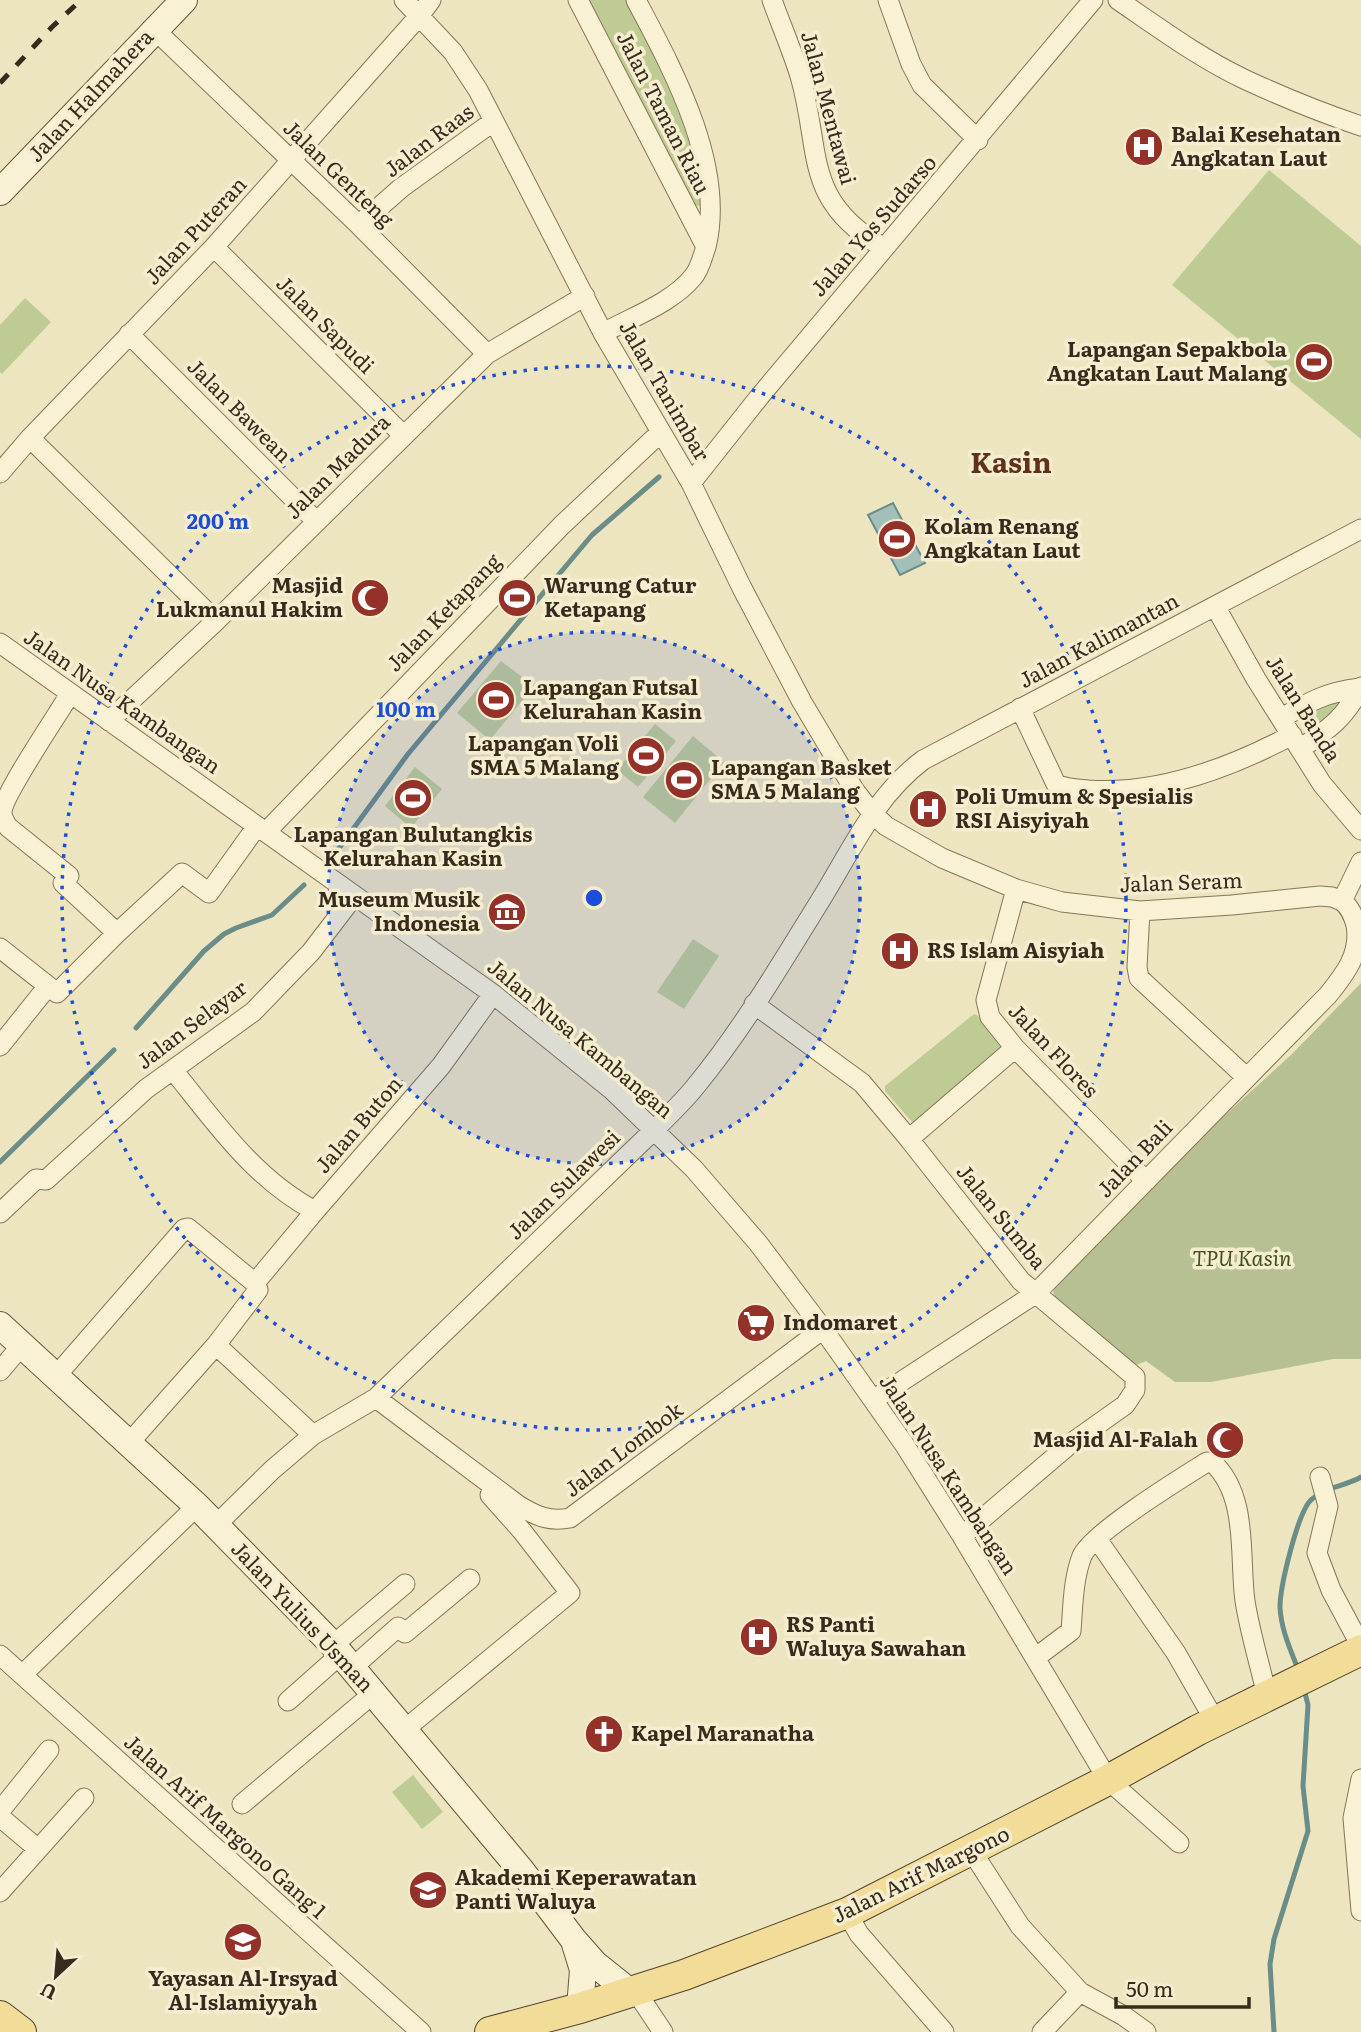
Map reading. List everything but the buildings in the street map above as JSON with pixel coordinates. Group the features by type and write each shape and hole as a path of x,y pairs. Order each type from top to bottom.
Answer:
{"main road":[{"name":"Jalan Halmahera","path":"0,192 184,0"},
{"name":"Jalan Yulius Usman","path":"0,1325 197,1506 342,1655 521,1870 573,1939 596,1964 632,1991"},
{"name":"Jalan Arif Margono","path":"490,2032 580,2008 684,1975 847,1913 1361,1648"},
{"name":"Jalan Yulius Usman","path":"573,1939 583,1970 580,2008"},
{"path":"0,2016 21,2032"}],"street":[{"name":"Jalan Tanimbar","path":"404,0 426,8 478,90 603,333 691,483 742,589 802,702 855,791 872,814"},
{"name":"Jalan Taman Riau","path":"578,0 706,247"},
{"name":"Jalan Taman Riau","path":"603,333 664,300 692,279 706,247 710,223 710,205 700,145 681,88 636,0"},
{"name":"Jalan Mentawai","path":"772,0 800,78 817,168 831,201 860,234 884,248"},
{"path":"888,0 911,64 922,85 978,139"},
{"name":"Jalan Yos Sudarso","path":"691,483 760,396 1093,0"},
{"path":"1118,0 1244,79 1361,126"},
{"name":"Jalan Puteran","path":"0,473 30,438 214,247 426,8"},
{"name":"Jalan Genteng","path":"154,29 359,225 487,354"},
{"name":"Jalan Raas","path":"359,225 401,188 494,121"},
{"name":"Jalan Sapudi","path":"214,247 403,435"},
{"name":"Jalan Madura","path":"109,721 216,621 487,354 585,296"},
{"name":"Jalan Bawean","path":"129,334 316,521"},
{"name":"Jalan Ketapang","path":"117,933 182,873 209,893 261,829 562,525 661,432"},
{"path":"30,438 216,621"},
{"name":"Jalan Kalimantan","path":"872,814 905,773 923,760 1361,529"},
{"name":"Jalan Banda","path":"1215,606 1256,679 1322,784 1361,830"},
{"name":"Jalan Nusa Kambangan","path":"0,643 493,994 611,1089 654,1130 735,1215 873,1399 962,1536 1108,1780 1179,1843"},
{"path":"1291,734 1320,696 1360,688"},
{"path":"1020,708 1056,784 1102,791 1138,789 1228,765 1264,750 1291,734 1335,724 1348,711 1360,688"},
{"path":"0,948 57,993 117,933 63,883 69,876 4,832 2,810 12,789 70,694"},
{"name":"Jalan Seram","path":"872,814 886,826 942,858 1016,889 1062,902 1140,911 1320,896 1342,901"},
{"name":"Jalan Sulawesi","path":"216,1525 272,1470 313,1435 376,1398 654,1130 694,1088 733,1037 821,901 872,814"},
{"path":"1342,901 1361,862"},
{"name":"Jalan Flores","path":"1016,889 986,1000 990,1017 1014,1048 1146,1181"},
{"name":"Jalan Selayar","path":"0,1213 36,1179 46,1180 146,1088 253,1012 312,952 354,896"},
{"name":"Jalan Bali","path":"873,1399 1035,1294 1328,995 1349,968 1357,951 1359,937 1348,906 1342,901"},
{"path":"1140,911 1137,967 1139,978 1246,1077"},
{"path":"0,1046 48,986"},
{"name":"Jalan Buton","path":"216,1345 258,1290 255,1283 441,1066 493,994"},
{"name":"Jalan Sumba","path":"754,1004 856,1077 909,1139 1013,1271 1035,1294 1135,1377 1136,1387 1125,1405 1070,1444 962,1536"},
{"path":"909,1139 1014,1048"},
{"path":"173,1070 242,1154 278,1188 315,1210"},
{"path":"57,1376 184,1229 188,1228 255,1283"},
{"name":"Jalan Lombok","path":"537,1517 556,1521 570,1518 823,1329"},
{"path":"0,1371 22,1345"},
{"path":"130,1442 216,1345 313,1435"},
{"path":"376,1398 537,1517 522,1531"},
{"path":"1035,1658 1071,1631 1076,1579 1083,1553 1097,1539 1167,1486 1207,1462 1215,1464 1228,1483 1242,1526 1245,1600 1267,1696"},
{"path":"404,1730 570,1593 522,1531 463,1464"},
{"path":"1320,1477 1328,1506 1317,1553 1331,1590 1361,1648"},
{"path":"22,1675 197,1506"},
{"path":"1097,1539 1176,1653 1215,1721"},
{"path":"342,1655 398,1627 405,1633 470,1579"},
{"path":"288,1701 342,1655 405,1584"},
{"name":"Jalan Arif Margono Gang 1","path":"0,1655 421,2032"},
{"path":"242,1804 374,1693"},
{"path":"0,1811 49,1750"},
{"path":"1361,1779 1353,1818 1361,1910"},
{"path":"0,1892 84,1798"},
{"path":"0,1817 38,1849"},
{"path":"971,1850 1020,1926 1080,1992 1146,2032"},
{"path":"847,1913 859,1934 944,2032"},
{"path":"632,1991 663,2032"},
{"path":"1042,2032 1080,1992"}],"green space":[{"path":"589,0 627,0 684,125 702,206 691,205"},
{"name":"Lapangan Sepakbola Angkatan Laut Malang","path":"1269,170 1361,246 1361,439 1172,285"},
{"path":"25,298 51,322 2,374 0,325"},
{"name":"Lapangan Futsal Kelurahan Kasin","path":"501,661 534,686 490,740 457,713"},
{"path":"1350,699 1315,732 1302,712 1318,703"},
{"name":"Lapangan Voli SMA 5 Malang","path":"655,724 676,741 638,787 617,770"},
{"name":"Lapangan Basket SMA 5 Malang","path":"693,736 724,762 675,823 643,797"},
{"name":"Lapangan Bulutangkis Kelurahan Kasin","path":"415,767 442,789 411,828 385,806"},
{"path":"693,939 719,956 684,1009 657,992"},
{"name":"TPU Kasin","path":"1361,983 1361,1359 1333,1359 1211,1382 1175,1382 1146,1361 1136,1365 1054,1297 1053,1287 1199,1139 1292,1054"},
{"path":"974,1014 1002,1048 912,1122 885,1091 885,1086"},
{"path":"413,1775 443,1812 422,1829 392,1792"}],"water":[{"name":"Kolam Renang Angkatan Laut","path":"893,503 925,563 900,575 868,515"}],"waterway":[{"path":"334,855 408,754 592,535 659,477"},
{"path":"136,1028 204,951 224,934 272,915 304,885"},
{"path":"0,1162 114,1050"},
{"path":"1298,1669 1284,1631 1280,1607 1286,1567 1296,1533 1312,1499 1361,1477"},
{"path":"1274,2032 1270,1964 1274,1939 1308,1831 1303,1786 1308,1705 1304,1689"}],"railway":[{"path":"0,83 81,0"}],"place":[{"name":"Balai Kesehatan Angkatan Laut","path":"1144,147"},
{"name":"Lapangan Sepakbola Angkatan Laut Malang","path":"1314,362"},
{"name":"Kolam Renang Angkatan Laut","path":"897,539"},
{"name":"Masjid Lukmanul Hakim","path":"370,598"},
{"name":"Warung Catur Ketapang","path":"517,598"},
{"name":"Lapangan Futsal Kelurahan Kasin","path":"496,700"},
{"name":"Lapangan Voli SMA 5 Malang","path":"646,756"},
{"name":"Lapangan Basket SMA 5 Malang","path":"684,780"},
{"name":"Lapangan Bulutangkis Kelurahan Kasin","path":"413,798"},
{"name":"Poli Umum & Spesialis RSI Aisyiyah","path":"928,809"},
{"name":"Museum Musik Indonesia","path":"507,912"},
{"name":"RS Islam Aisyiah","path":"900,951"},
{"name":"Indomaret","path":"756,1323"},
{"name":"Masjid Al-Falah","path":"1225,1440"},
{"name":"RS Panti Waluya Sawahan","path":"759,1637"},
{"name":"Kapel Maranatha","path":"604,1734"},
{"name":"Akademi Keperawatan Panti Waluya","path":"428,1890"},
{"name":"Yayasan Al-Irsyad Al-Islamiyyah","path":"243,1942"}],"district":[{"name":"Kasin","path":"1011,463"}]}
